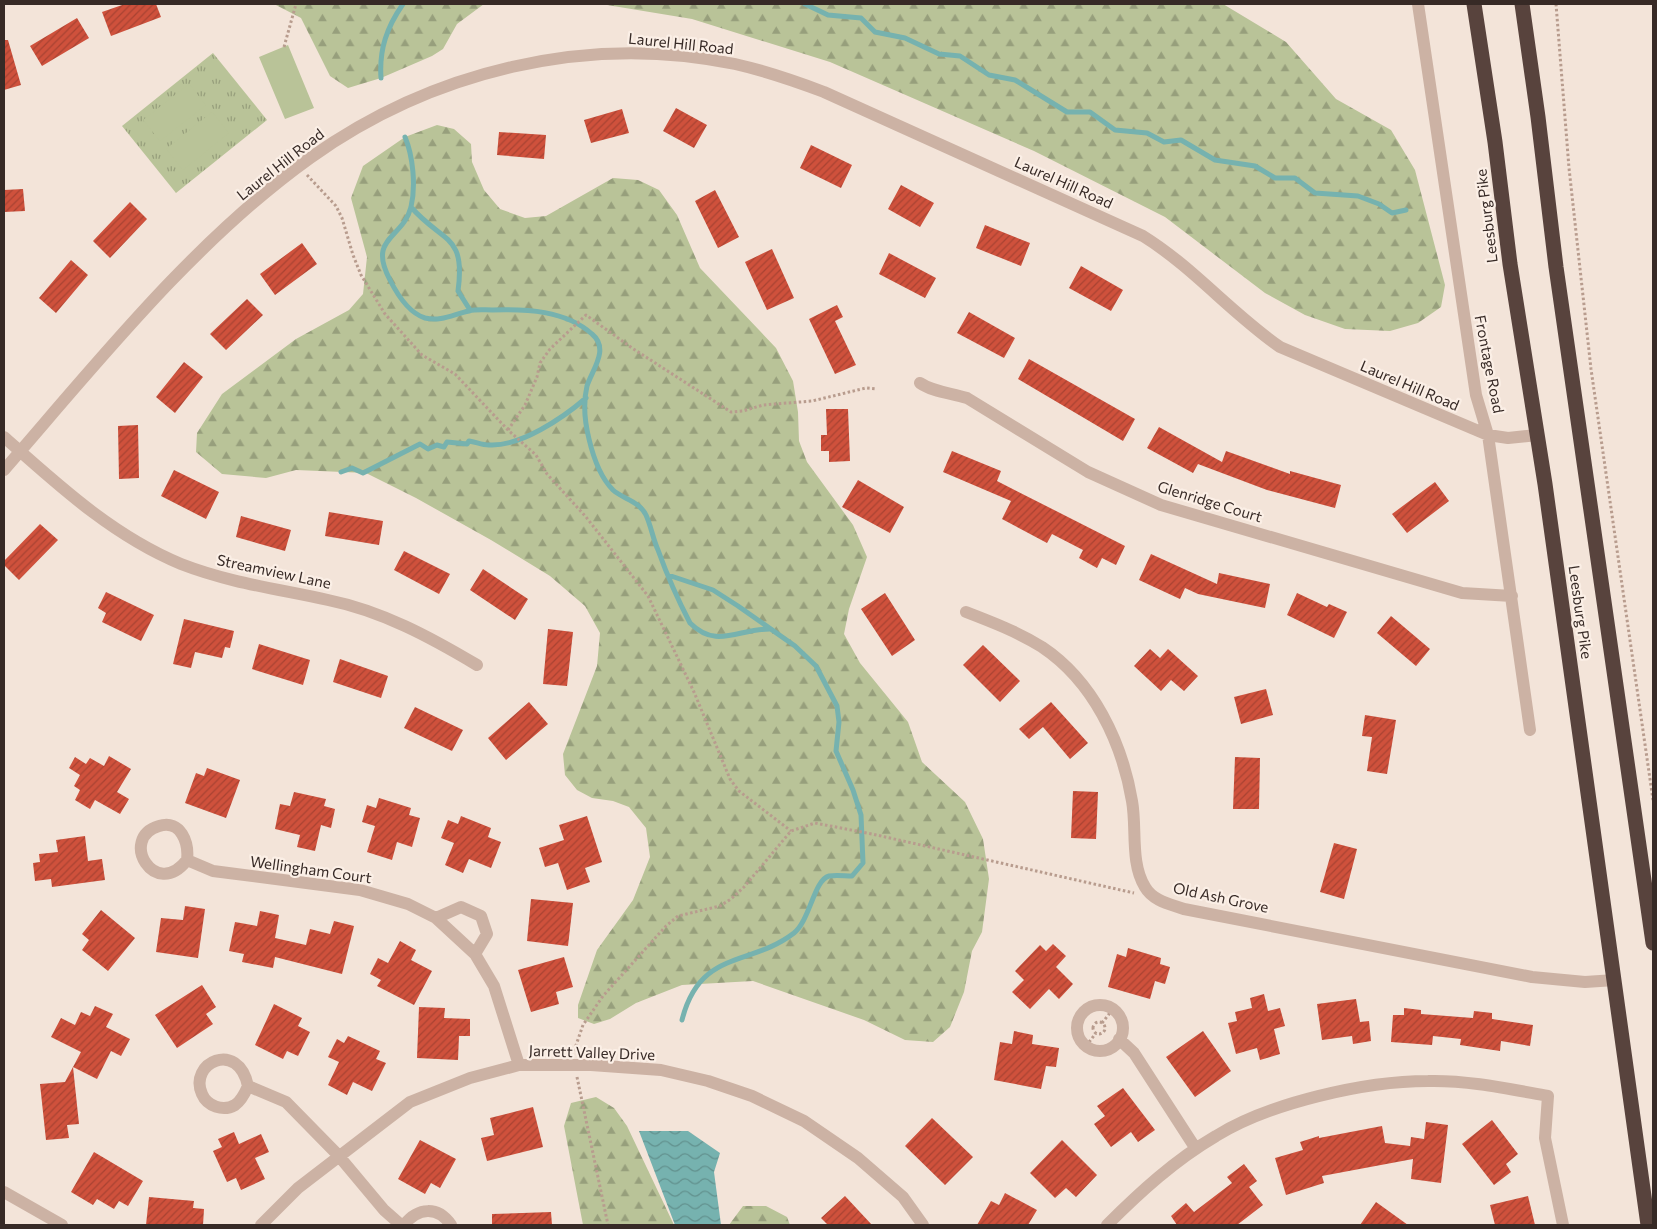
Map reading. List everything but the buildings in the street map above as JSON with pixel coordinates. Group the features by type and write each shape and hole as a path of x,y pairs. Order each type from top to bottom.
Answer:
{"highway":[{"name":"Leesburg Pike","path":"1474,4 1495,142 1510,264 1537,435 1648,1225"},
{"name":"Leesburg Pike","path":"1522,4 1556,267 1653,943"}],"street":[{"name":"Frontage Road","path":"1418,4 1476,395 1488,435 1530,730"},
{"name":"Laurel Hill Road","path":"4,470 171,282 244,213 299,167 331,144 397,106 433,90 477,76 527,63 617,54 651,54 736,64 781,76 824,92 1130,229 1167,251 1250,326 1280,347 1488,435 1508,438 1537,435"},
{"name":"Glenridge Court","path":"920,383 929,389 948,391 967,398 1088,472 1160,505 1462,593 1512,596"},
{"name":"Streamview Lane","path":"4,436 81,503 117,530 181,564 224,579 353,606 387,618 435,640 477,665"},
{"name":"Old Ash Grove","path":"966,612 1008,628 1042,648 1070,672 1096,704 1113,736 1128,779 1133,803 1140,876 1149,893 1156,898 1184,909 1532,977 1585,982 1614,980"},
{"name":"Wellingham Court","path":"186,860 213,871 360,890 408,904 436,918 475,954 494,986 519,1065"},
{"path":"436,918 461,907 481,916 487,934 475,954"},
{"path":"1103,1005 1113,1009 1122,1023 1119,1039 1112,1047 1104,1050 1086,1046 1081,1041 1077,1030 1080,1016 1085,1010 1095,1006 1103,1005"},
{"path":"1119,1039 1134,1053 1196,1149"},
{"name":"Jarrett Valley Drive","path":"261,1225 298,1188 410,1102 470,1078 519,1065 575,1065 662,1070 708,1081 752,1096 804,1121 858,1158 903,1197 923,1225"},
{"path":"1107,1225 1139,1193 1196,1149 1217,1135 1271,1110 1333,1092 1375,1085 1428,1081 1481,1085 1548,1096 1545,1138 1563,1225"},
{"path":"248,1086 286,1102 338,1156 384,1210 403,1225 411,1216 423,1211 434,1210 445,1216 451,1225"},
{"path":"4,1192 62,1225"}],"path":[{"path":"284,47 296,4"},
{"path":"1556,4 1569,168 1592,369 1653,800"},
{"path":"299,167 336,206 342,218 352,255 361,275 385,314 422,355 454,374 508,430 536,455 547,474 586,517 648,596 694,692 730,779 744,795 791,831"},
{"path":"508,430 525,405 537,377 540,363 550,350 586,315 632,348 731,412 763,405 812,401 866,388 877,389"},
{"path":"608,1225 575,1065 574,1050 584,1025 603,996 627,967 678,916 720,906 731,899 744,887 791,831 815,824 854,830 1156,898"},
{"path":"1096,1032 1093,1030 1094,1024 1102,1023 1113,1009"},
{"path":"1096,1032 1103,1032 1102,1023"},
{"path":"1086,1046 1096,1032"}],"green space":[{"path":"274,4 484,4 457,24 443,49 432,56 381,78 348,88 330,76 301,18"},
{"path":"601,4 1223,4 1286,42 1336,99 1391,130 1415,170 1445,285 1441,307 1418,323 1390,331 1345,329 1305,315 1265,293 1165,217 1034,151 830,62 692,19"},
{"path":"288,45 314,108 285,119 259,57"},
{"path":"213,53 267,120 176,193 122,126"},
{"path":"189,84 206,105 160,141 143,120"},
{"path":"212,112 229,133 183,170 166,149"},
{"path":"437,125 454,129 471,144 472,162 484,190 500,209 525,218 546,216 613,178 638,180 659,190 677,215 700,268 776,348 793,381 798,412 799,441 807,462 853,525 867,557 849,609 844,634 860,663 908,722 922,762 965,802 983,839 989,879 982,932 972,951 964,992 950,1027 933,1042 905,1040 864,1020 753,981 682,985 636,1003 610,1019 594,1024 578,1018 578,1005 597,950 633,900 650,857 646,828 629,807 613,801 592,798 577,790 565,775 563,754 597,666 600,633 585,606 550,576 491,540 416,498 366,473 296,470 266,478 222,474 196,452 197,433 222,394 296,339 349,310 363,294 367,257 351,198 363,166 405,137"},
{"path":"596,1097 614,1108 627,1126 674,1225 583,1225 564,1126 571,1103"},
{"path":"743,1206 766,1206 787,1217 790,1225 729,1225"}],"water":[{"path":"639,1131 688,1131 720,1153 714,1172 721,1225 675,1225"}],"waterway":[{"path":"381,78 381,57 385,39 403,4"},
{"path":"805,4 828,15 861,18 875,32 905,38 939,54 960,56 989,75 1015,80 1067,112 1090,112 1115,130 1147,133 1164,142 1181,140 1215,160 1255,166 1275,178 1295,178 1315,193 1358,196 1379,204 1392,213 1406,210"},
{"path":"405,137 413,171 413,199 407,218 384,246 382,255 384,266 400,297 414,312 425,318 442,318 472,310 531,311 570,320 592,334 600,346 600,353 587,386 585,406 588,433 595,459 608,485 617,493 639,506 646,515 665,569 690,623 700,631 719,636 771,629"},
{"path":"411,207 455,248 460,272 458,291 470,310"},
{"path":"341,472 352,468 363,473 420,444 428,449 437,445 444,447 447,442 467,444 469,441 489,445 514,441 540,430 566,414 586,398"},
{"path":"668,575 713,590 795,646 816,666 837,706 839,722 836,751 853,790 861,815 863,863 852,876 829,876 824,879 819,885 804,919 794,933 777,944 714,970 701,981 690,997 682,1020"}]}
